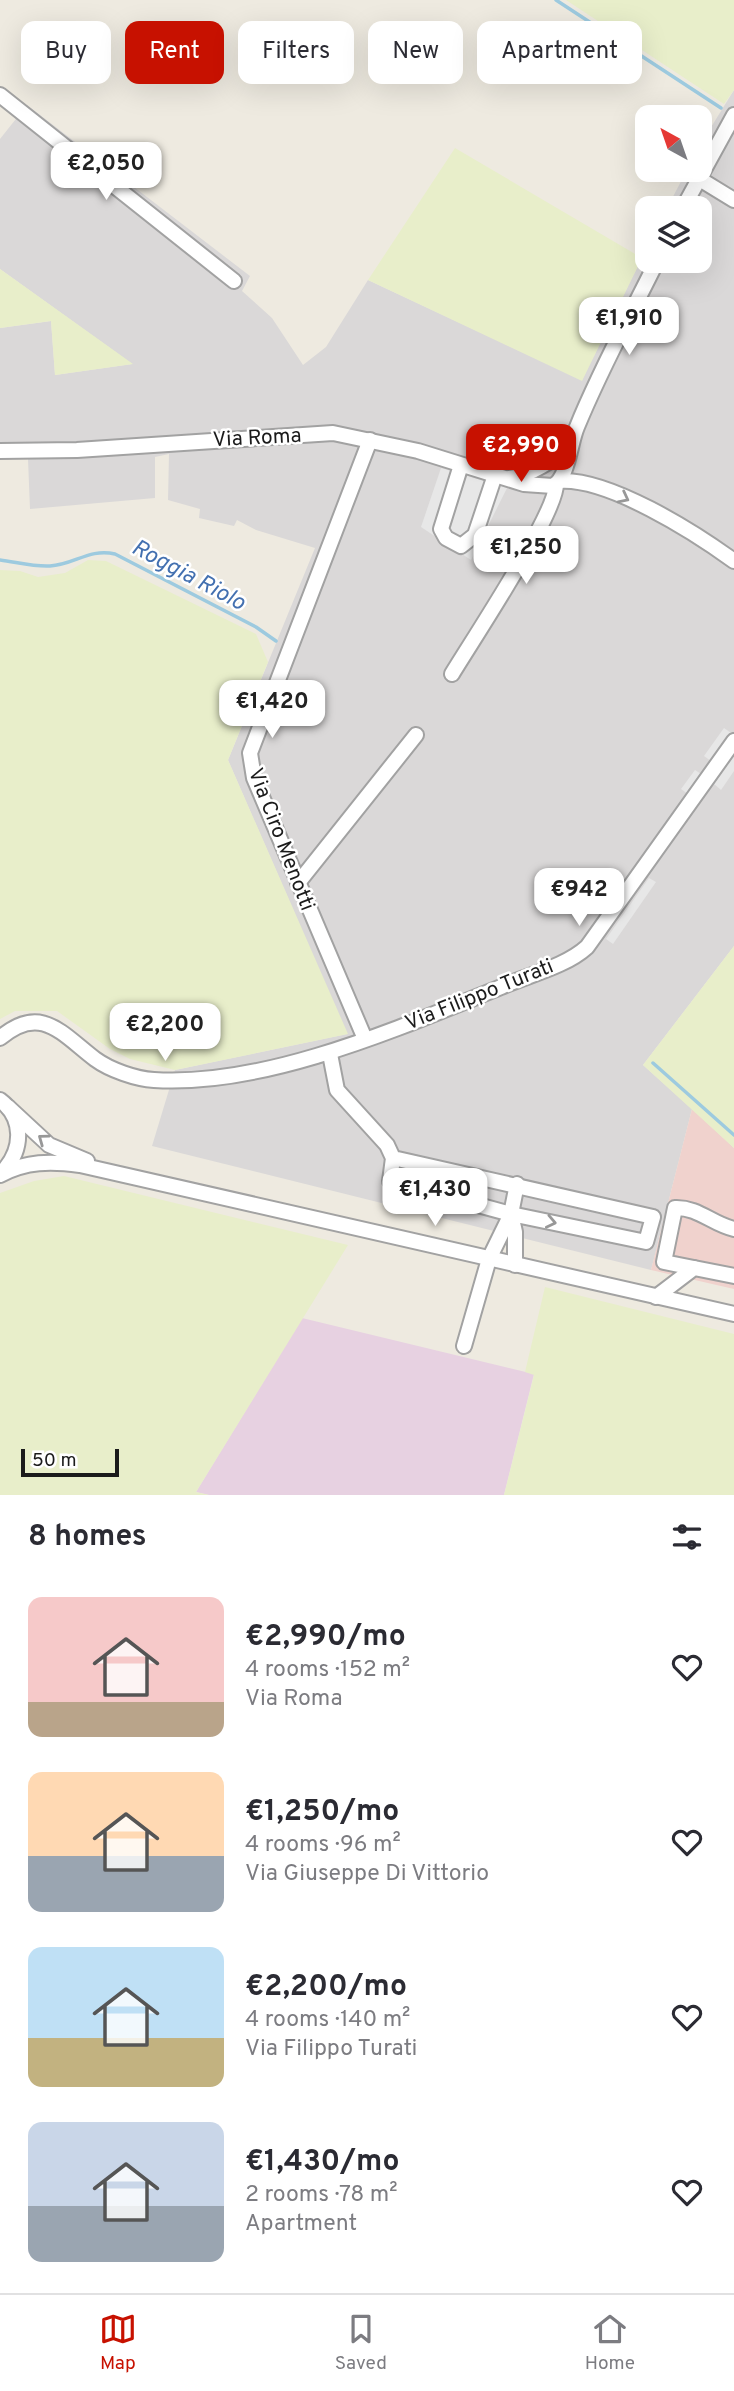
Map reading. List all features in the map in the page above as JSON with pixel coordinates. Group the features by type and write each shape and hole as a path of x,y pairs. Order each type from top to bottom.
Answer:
{"street":[{"path":"0,95 234,281"},
{"path":"712,154 734,115"},
{"path":"705,182 734,200"},
{"path":"556,482 571,440 651,273"},
{"name":"Via Roma","path":"0,451 77,450 333,433 418,451 528,485 583,481 612,491 702,538 734,561"},
{"name":"Via Ciro Menotti","path":"365,1039 254,778 250,753 370,440"},
{"path":"461,465 441,529 446,538 461,546 475,535 502,477 526,474 559,455 571,440"},
{"path":"452,674 553,502 558,465 544,463"},
{"path":"544,463 538,478 556,482"},
{"path":"298,883 416,735"},
{"name":"Via Filippo Turati","path":"0,1038 13,1027 34,1022 54,1026 97,1060 119,1071 149,1080 191,1082 330,1054 584,950 734,741"},
{"path":"330,1054 337,1090 387,1145 393,1158 390,1181 511,1214 646,1242 653,1217 393,1158"},
{"path":"0,1174 14,1158 19,1131 3,1101"},
{"path":"3,1101 49,1145 128,1176"},
{"path":"0,1174 30,1163 54,1161 734,1314"},
{"path":"464,1346 489,1259 511,1214 517,1184"},
{"path":"734,1229 722,1226 687,1208 675,1208 664,1262 734,1276"},
{"path":"511,1214 516,1232 515,1265"},
{"path":"656,1297 694,1268"}],"shaded area":[{"path":"734,90 734,946 643,1065 692,1109 651,1270 152,1146 175,1070 347,1034 228,760 315,548 256,530 237,520 234,526 199,518 200,509 168,500 169,454 155,457 155,498 30,509 28,459 0,459 0,328 51,321 55,375 132,364 0,269 0,139 27,105 250,276 242,291 272,318 303,365 326,347 368,280 582,380 635,272 712,273 712,196 673,196 681,182 712,182 712,126"},
{"path":"441,468 507,488 471,560 421,527"},
{"path":"724,728 731,733 711,761 704,756"},
{"path":"734,755 734,771 721,790 714,784"},
{"path":"695,770 701,774 688,794 681,789"},
{"path":"649,878 656,882 613,944 606,939"},
{"path":"692,1109 734,1148 734,1289 651,1270"},
{"path":"302,1318 534,1374 504,1495 209,1495 196,1492"}],"green space":[{"path":"566,0 734,0 734,90 724,104 642,50 642,21 598,21"},
{"path":"455,148 635,254 635,272 582,381 368,280"},
{"path":"0,269 133,364 55,375 51,321 0,328"},
{"path":"88,560 106,561 256,634 268,662 228,760 348,1034 175,1070 130,1059 110,1049 57,1011 15,1011 0,1019 0,570 20,571 38,577 65,573"},
{"path":"734,946 734,1148 643,1065"},
{"path":"64,1176 348,1245 196,1492 209,1495 0,1495 0,1193 34,1181"},
{"path":"545,1287 734,1334 734,1495 504,1495 534,1375 525,1372"}],"waterway":[{"path":"556,0 721,108"},
{"name":"Roggia Riolo","path":"0,560 50,566 97,553 115,554 256,627 276,641"},
{"name":"Roggia Riolo","path":"653,1063 734,1135"}]}
